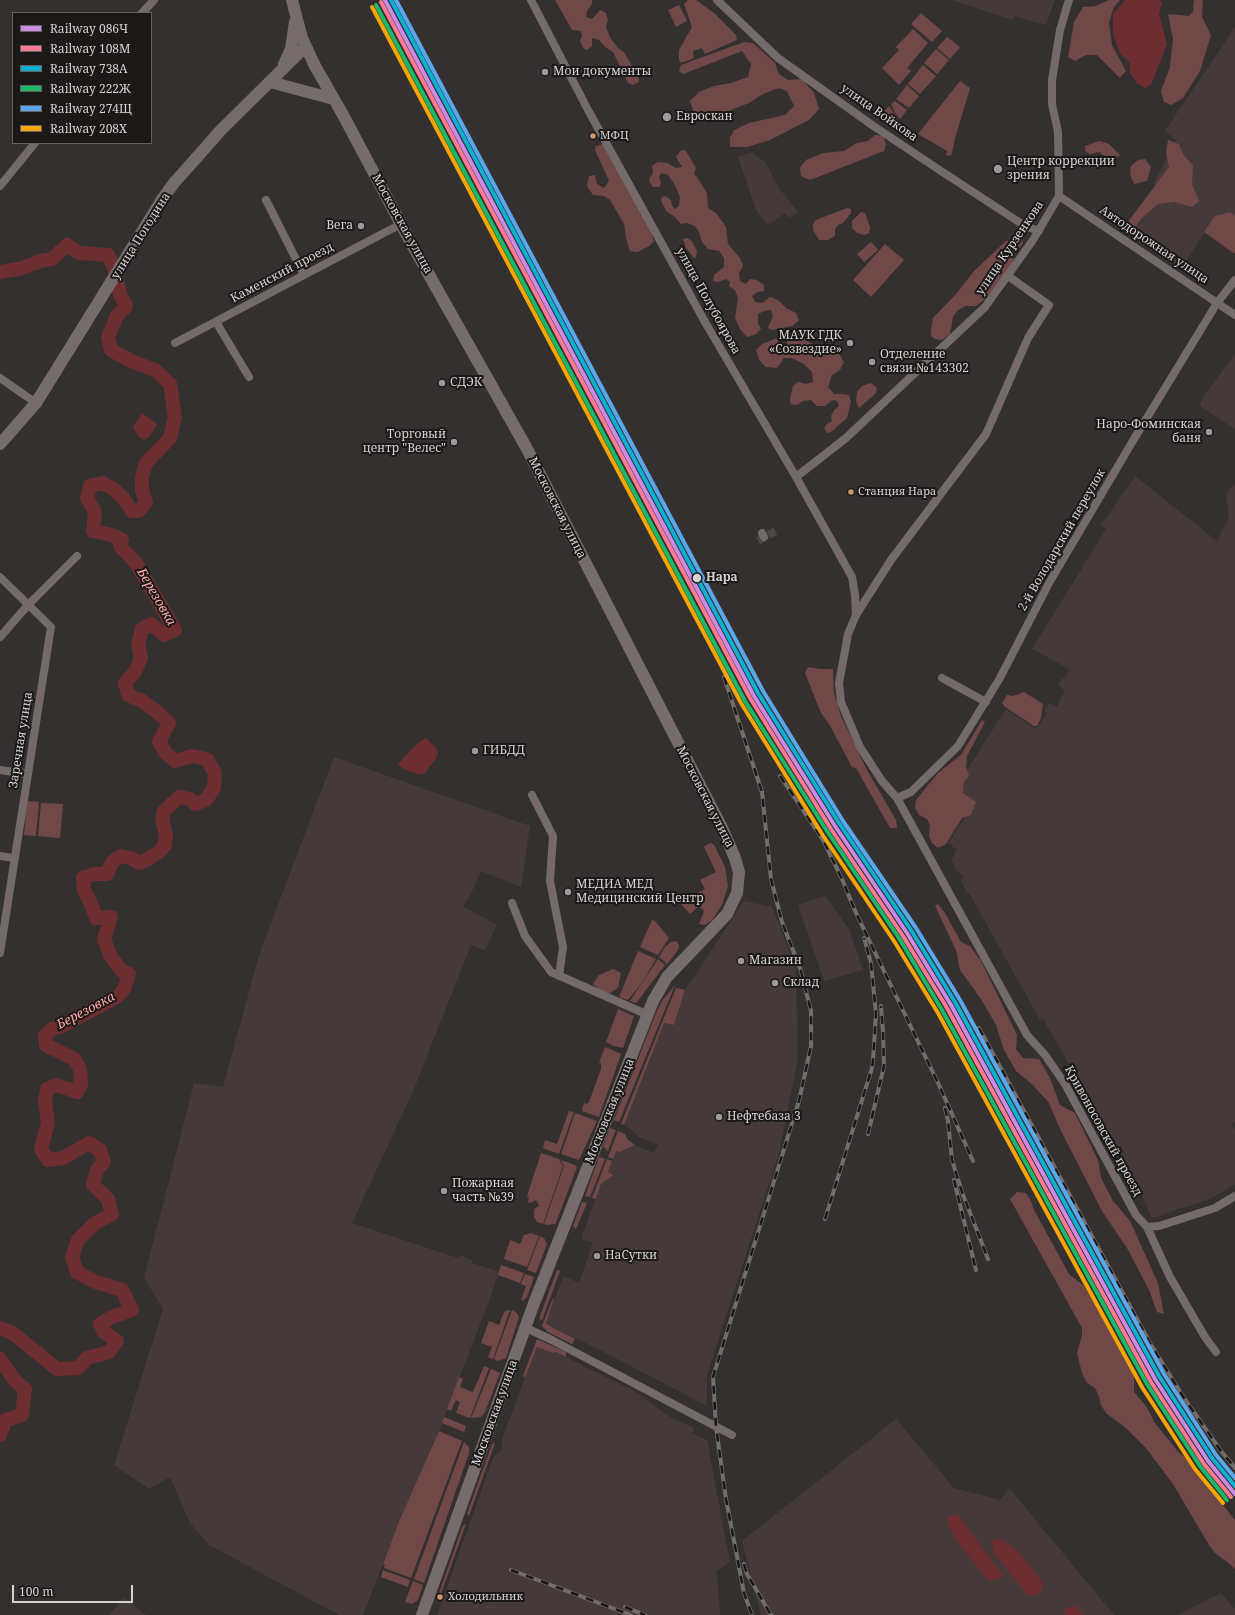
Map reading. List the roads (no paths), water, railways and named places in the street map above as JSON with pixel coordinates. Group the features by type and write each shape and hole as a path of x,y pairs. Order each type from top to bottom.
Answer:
{"main road":[{"name":"Московская улица","path":"293,3 306,46 315,66 401,224 526,447 722,828 737,862 739,872 738,887 731,908 715,928 667,977 657,994 648,1015 526,1328 422,1615"},
{"path":"279,72 289,54 293,42 295,25 293,3"},
{"name":"улица Погодина","path":"0,444 36,403 163,198 174,183 221,130 306,46"},
{"path":"270,82 334,99"}],"street":[{"path":"143,12 154,0"},
{"name":"улица Полубоярова","path":"531,0 588,110 705,322 796,477 852,577 856,615"},
{"name":"улица Войкова","path":"717,0 778,58 872,125 950,177 1025,226 1039,231"},
{"name":"улица Курзенкова","path":"796,477 846,438 985,307 1039,231 1059,196 1058,132 1052,104 1052,80 1060,30 1069,0"},
{"path":"0,186 34,144"},
{"name":"Автодорожная улица","path":"1059,196 1235,315"},
{"path":"266,200 304,275"},
{"name":"Каменский проезд","path":"174,343 401,224"},
{"name":"Кривоносовский проезд","path":"1008,276 1049,305 1028,338 986,434 891,560 856,615 848,634 839,683 841,702 860,747 882,781 896,798 1027,1035 1045,1056 1065,1084 1136,1215 1146,1227 1170,1277 1205,1337 1216,1352"},
{"name":"2-й Володарский переулок","path":"896,798 911,792 958,746 1000,678 1049,583 1134,440 1217,303 1235,280"},
{"path":"216,322 249,377"},
{"path":"0,378 36,403"},
{"path":"0,637 28,605 77,556"},
{"path":"0,577 28,605"},
{"name":"Заречная улица","path":"0,953 51,626 28,605"},
{"path":"942,678 986,702"},
{"path":"0,770 27,774"},
{"path":"532,795 553,836 550,881 563,946 559,976"},
{"path":"0,856 15,858"},
{"path":"512,903 525,936 551,972 648,1015"},
{"path":"1146,1227 1159,1226 1215,1208 1235,1196"},
{"path":"526,1328 550,1339 732,1435"}],"waterway":[{"name":"Березовка","path":"0,272 23,268 40,261 52,259 67,245 79,253 108,255 114,269 120,294 126,306 117,316 108,337 111,350 131,361 155,370 170,384 175,417 170,438 146,463 142,477 142,490 146,502 139,511 132,511 123,498 112,488 102,483 90,486 87,498 95,512 93,531 112,535 122,540 120,546 136,563 175,630 164,635 151,624 142,629 138,644 141,658 135,672 125,683 128,695 142,701 169,723 159,742 166,753 175,761 192,756 207,759 215,773 214,788 206,800 195,804 190,799 179,797 164,811 162,819 166,835 165,845 159,852 139,863 131,858 121,856 112,862 107,874 94,874 83,878 84,890 96,918 111,917 104,939 111,957 121,970 129,974 124,989 118,996 62,1026 52,1029 45,1036 46,1045 74,1059 80,1069 81,1085 77,1092 57,1085 47,1089 45,1103 48,1123 41,1149 48,1160 63,1158 89,1143 100,1150 104,1162 97,1170 93,1185 108,1199 112,1214 94,1224 78,1240 72,1257 77,1272 96,1282 122,1290 132,1310 112,1317 100,1324 104,1332 117,1341 109,1352 87,1358 78,1368 57,1369 14,1334 0,1328"},
{"name":"Березовка","path":"0,1359 15,1381 25,1389 22,1415 6,1420 0,1435"}],"tunnel":[{"path":"758,541 779,529"}],"railway":[{"path":"724,677 762,792 771,879 782,922 801,971 811,1011 811,1046 799,1101 713,1377 716,1427 726,1499 744,1593 752,1615"},
{"path":"780,776 823,840 842,879 856,913 939,1085 973,1161"},
{"path":"825,1219 873,1061 876,1014 871,963 864,938"},
{"path":"868,1134 884,1066 881,1006"},
{"path":"979,1028 1150,1343 1184,1398 1221,1451 1235,1468"},
{"path":"945,1108 948,1121 952,1160 962,1192 988,1259"},
{"path":"954,1180 976,1270"},
{"path":"744,1564 747,1574 771,1615"},
{"path":"511,1570 631,1615"},
{"path":"625,1607 645,1615"}],"rail line":[{"name":"086Ч","path":"385,0 754,696 835,826 907,933 951,1005 1155,1379 1208,1461 1235,1494"},
{"name":"738А","path":"391,0 758,693 839,823 911,930 955,1002 1159,1376 1212,1458 1235,1486"},
{"name":"274Щ","path":"396,0 763,691 843,821 916,928 960,1000 1164,1374 1216,1455 1235,1478"},
{"name":"108М","path":"381,2 750,698 831,829 903,936 947,1008 1151,1382 1204,1464 1231,1497"},
{"name":"222Ж","path":"376,5 745,701 827,831 899,938 942,1010 1147,1384 1200,1466 1227,1500"},
{"name":"208Х","path":"372,7 741,703 822,834 894,941 938,1013 1142,1387 1195,1469 1223,1503"}],"place":[{"name":"Мои документы","path":"545,72"},
{"name":"Евроскан","path":"667,117"},
{"name":"МФЦ","path":"593,136"},
{"name":"Центр коррекции зрения","path":"998,169"},
{"name":"Вега","path":"361,226"},
{"name":"МАУК ГДК «Созвездие»","path":"850,343"},
{"name":"Отделение связи №143302","path":"872,362"},
{"name":"СДЭК","path":"442,383"},
{"name":"Наро-Фоминская баня","path":"1209,432"},
{"name":"Торговый центр \"Велес\"","path":"454,442"},
{"name":"Станция Нара","path":"851,492"},
{"name":"Нара","path":"697,578"},
{"name":"ГИБДД","path":"475,751"},
{"name":"МЕДИА МЕД Медицинский Центр","path":"568,892"},
{"name":"Магазин","path":"741,961"},
{"name":"Склад","path":"775,983"},
{"name":"Нефтебаза 3","path":"719,1117"},
{"name":"Пожарная часть №39","path":"444,1191"},
{"name":"НаСутки","path":"597,1256"},
{"name":"Холодильник","path":"440,1597"}]}
